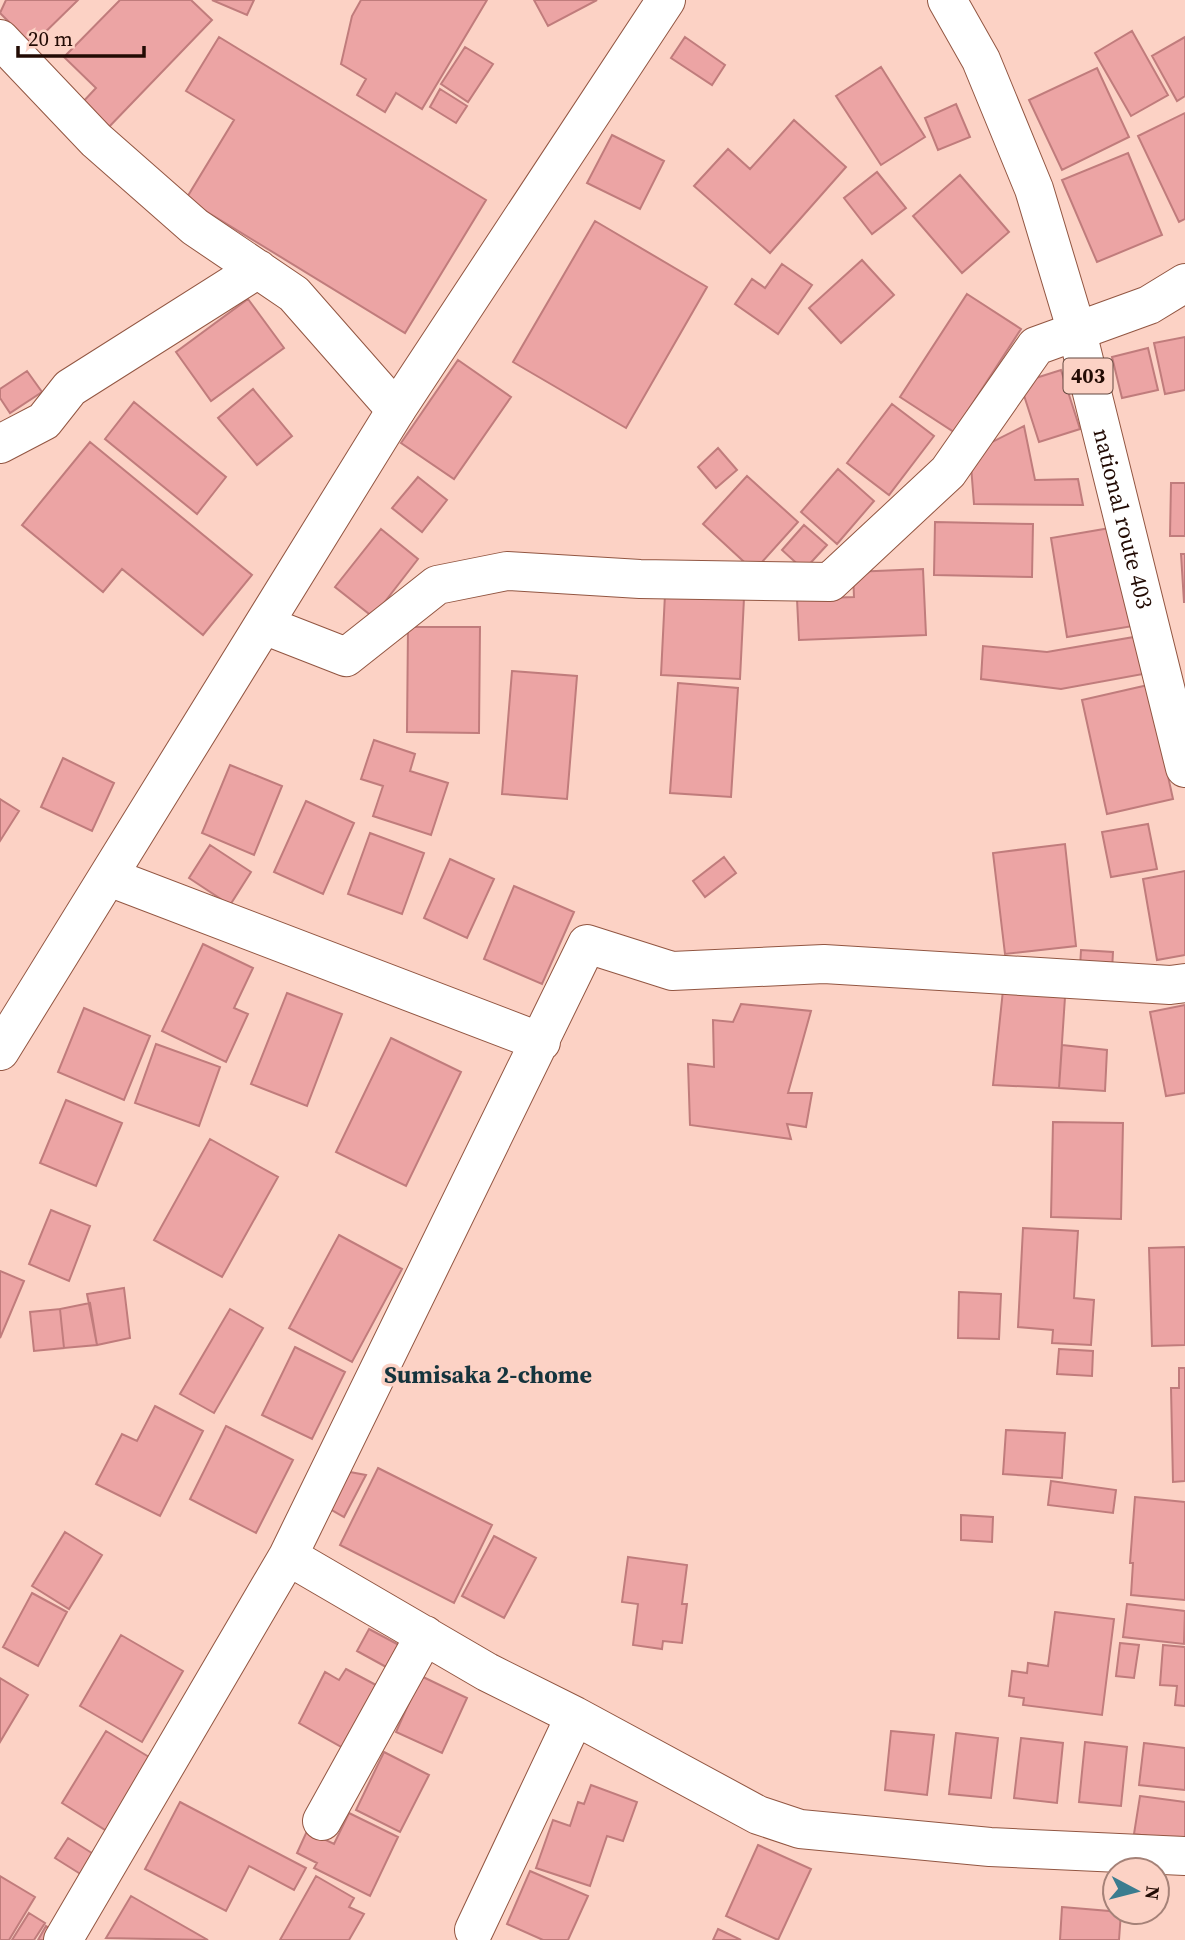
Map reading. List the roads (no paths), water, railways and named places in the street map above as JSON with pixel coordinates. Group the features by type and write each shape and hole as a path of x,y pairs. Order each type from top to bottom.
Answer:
{"main road":[{"path":"0,1051 396,410 666,0"},
{"name":"national route 403","path":"947,0 981,60 1034,189 1077,332 1185,768"},
{"path":"0,39 96,140 195,227 295,294 396,410"},
{"path":"0,443 44,421 70,388 258,270"},
{"path":"264,625 346,657 437,586 507,571 640,579 830,582 948,472 1036,346 1149,305 1185,283"},
{"path":"109,877 541,1042"},
{"path":"63,1940 288,1556 587,944 672,971 824,964 1170,985 1185,983"},
{"path":"288,1556 487,1672 575,1716 758,1815 800,1829 990,1847 1185,1856"},
{"path":"322,1821 425,1635"},
{"path":"474,1930 575,1716"}],"district":[{"name":"Sumisaka 2-chome","path":"488,1375"}]}
